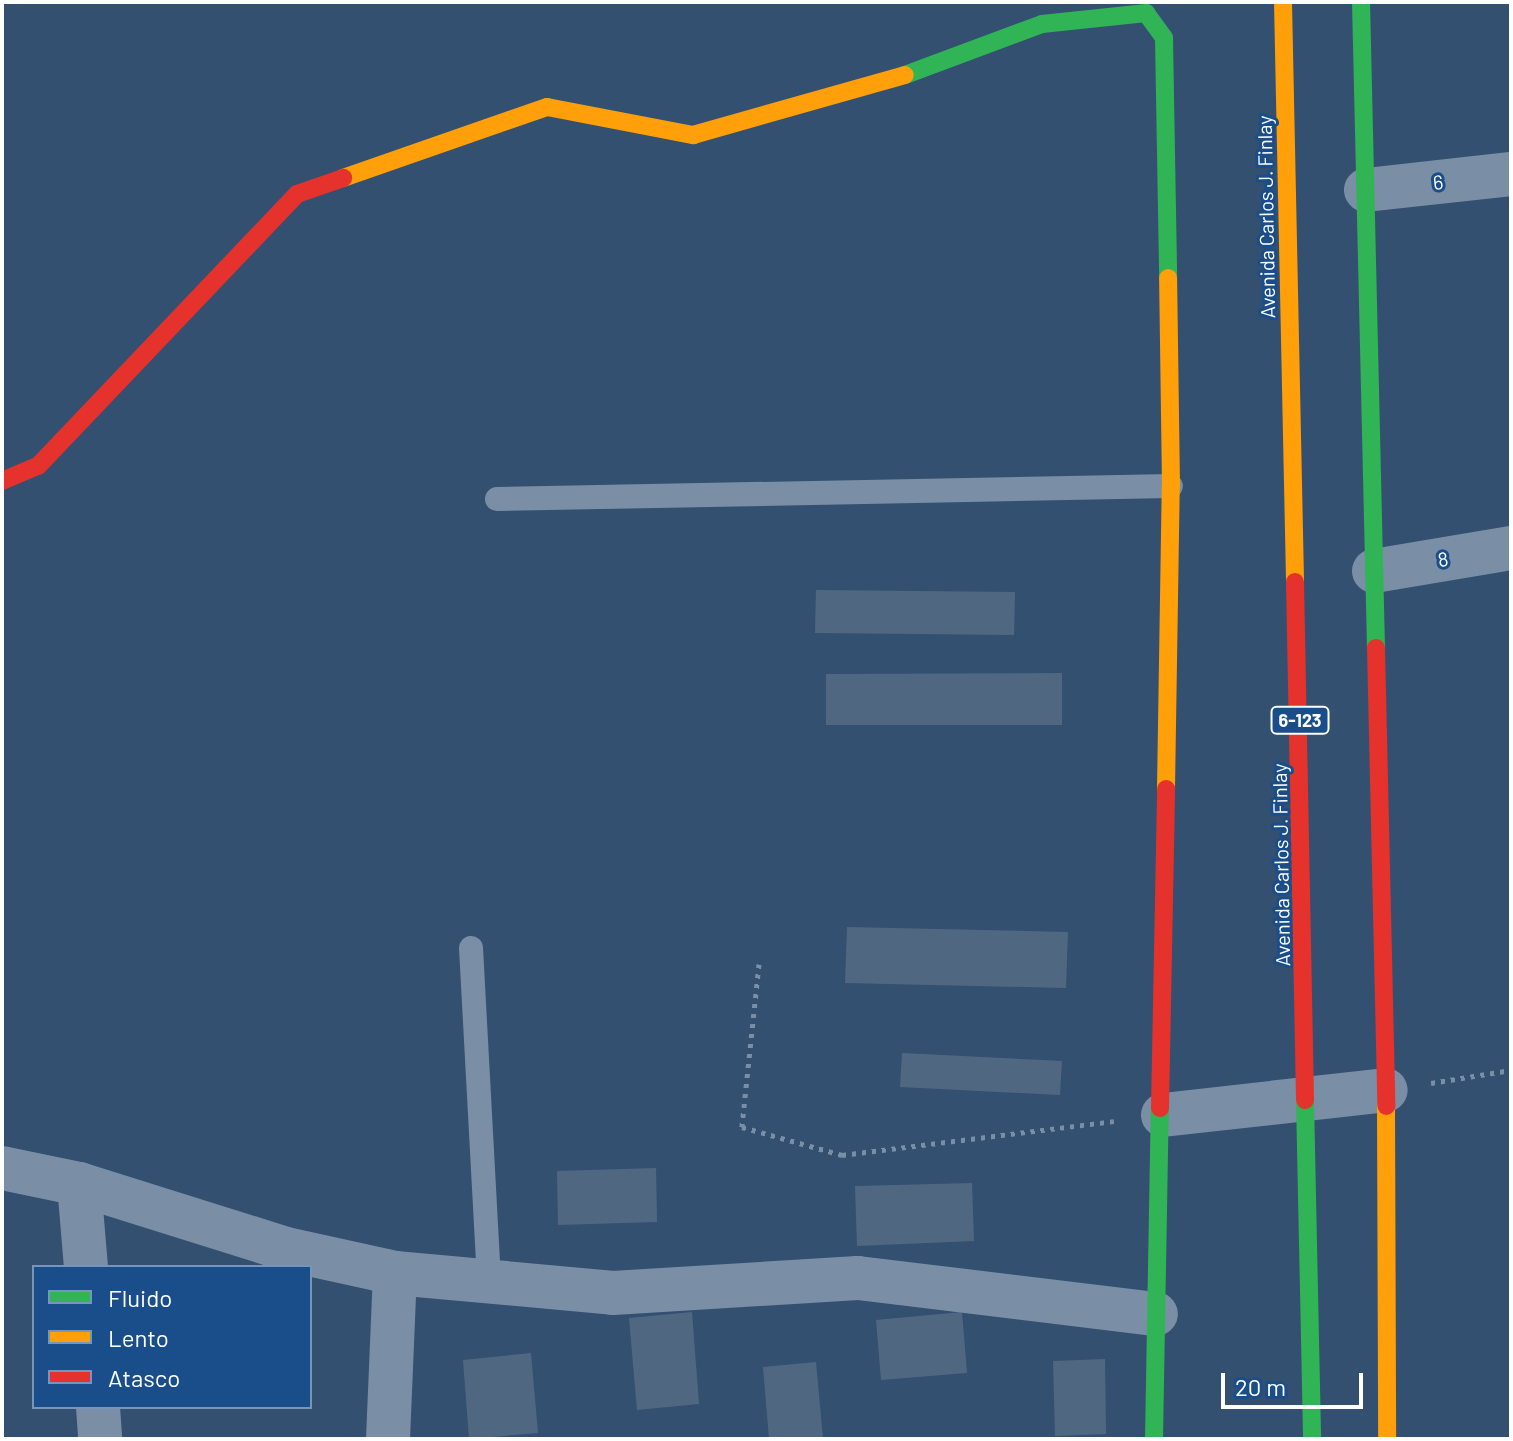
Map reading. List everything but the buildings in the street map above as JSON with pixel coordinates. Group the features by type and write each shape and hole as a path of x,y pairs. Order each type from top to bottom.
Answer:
{"main road":[{"name":"Avenida Carlos J. Finlay","path":"1283,2 1308,1096 1312,1439"},
{"path":"1361,2 1386,1090 1387,1439"},
{"path":"2,481 38,466 297,194 547,107 693,135 921,71 1042,24 1146,13 1164,38 1171,486 1163,1115 1154,1439"}],"street":[{"name":"6","path":"1366,190 1511,174"},
{"name":"8","path":"1374,571 1511,548"},
{"path":"1163,1115 1308,1096 1386,1090"},
{"path":"2,1168 79,1184 286,1249 395,1273 613,1293 858,1278 1156,1314"},
{"path":"79,1184 86,1265"},
{"path":"388,1439 395,1273"},
{"path":"98,1409 100,1439"}],"lane":[{"path":"497,499 1171,486"},
{"path":"471,948 489,1281"}],"path":[{"path":"759,964 742,1127 842,1155 1163,1115"},
{"path":"1386,1090 1511,1070"}],"traffic: fast":[{"path":"1361,2 1376,648"},
{"path":"905,75 1042,24 1146,13 1164,38 1168,278"},
{"path":"1305,1100 1312,1439"},
{"path":"1154,1439 1160,1108"}],"traffic: slow":[{"path":"1283,2 1295,582"},
{"path":"343,178 547,107 693,135 905,75"},
{"path":"1166,789 1171,486 1168,278"},
{"path":"1386,1106 1387,1439"}],"traffic: jam":[{"path":"2,481 38,466 297,194 343,178"},
{"path":"1295,582 1305,1100"},
{"path":"1376,648 1386,1106"},
{"path":"1160,1108 1166,789"}]}
